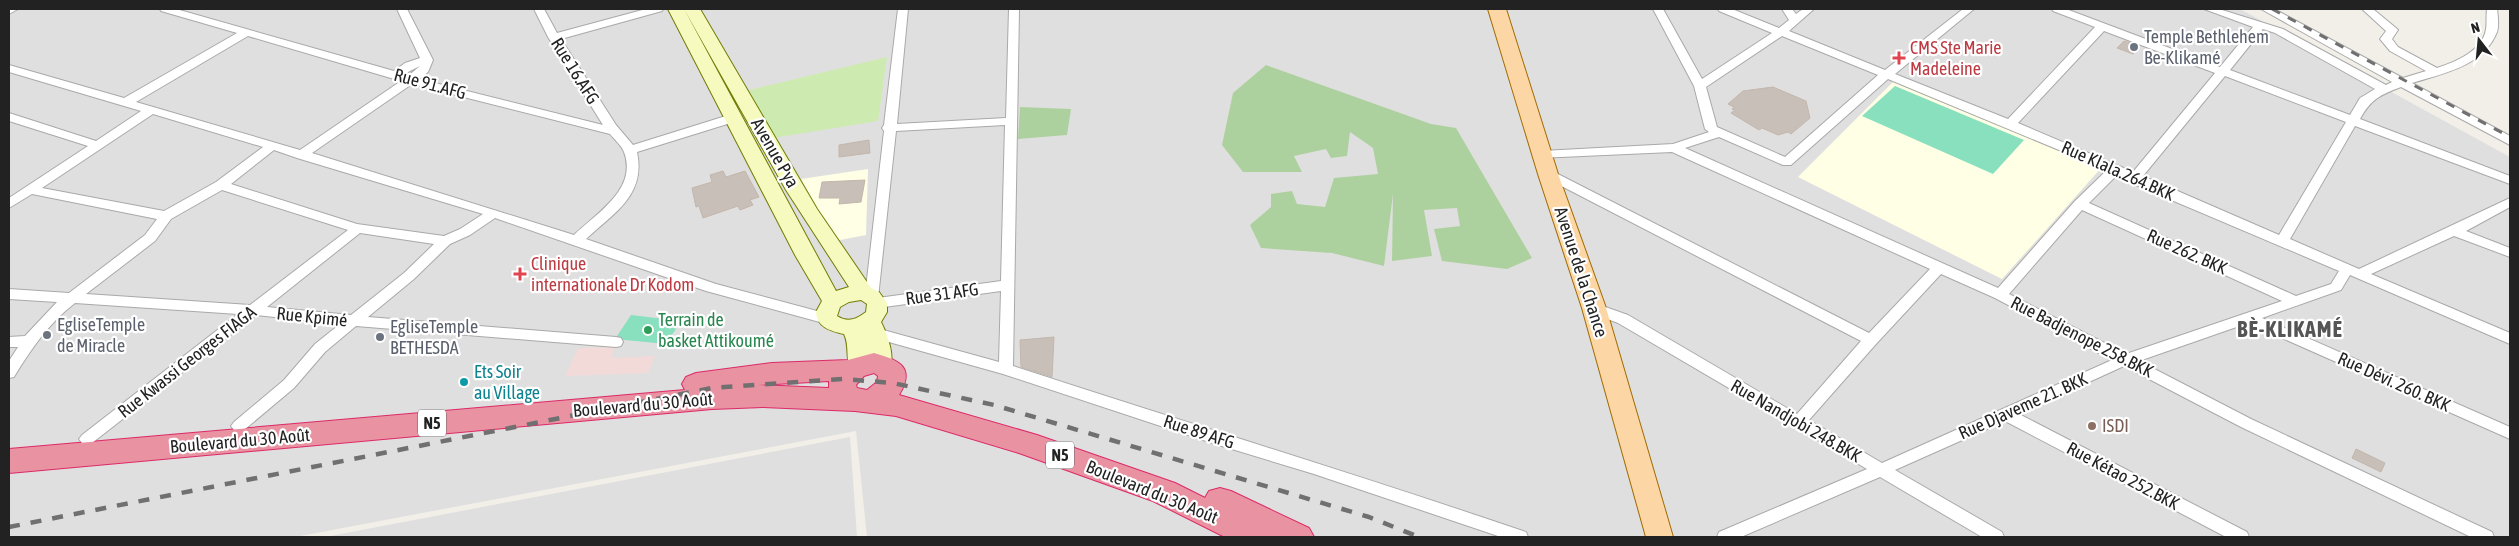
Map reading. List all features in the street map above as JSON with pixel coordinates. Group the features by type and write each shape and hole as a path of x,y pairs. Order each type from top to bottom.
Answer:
{"highway":[{"name":"Boulevard du 30 Août","path":"9,446 660,390 772,372 871,372 1126,461 1188,485 1298,537"},
{"path":"871,372 876,398 856,400 850,398 842,390 843,379 871,372"},
{"name":"Boulevard du 30 Août","path":"9,461 712,398 763,396 856,400 896,405 1026,443 1164,492 1254,537"}],"main road":[{"name":"Avenue Pya","path":"676,9 809,262 829,309"},
{"name":"Avenue Pya","path":"692,9 716,45 758,125 868,312"},
{"name":"Avenue de la Chance","path":"1497,9 1545,165 1594,308 1660,537"},
{"path":"868,312 833,325 829,309 849,294 868,312 871,372"}],"street":[{"name":"Rue 91.AFG","path":"165,9 396,76 614,131"},
{"path":"301,155 424,70 426,60 402,9"},
{"name":"Rue 16.AFG","path":"539,9 554,37 614,131 630,150"},
{"path":"554,37 658,9"},
{"path":"868,312 903,9"},
{"path":"1006,369 1014,9"},
{"path":"1658,9 1700,86 1711,129 1787,162 1887,74 1969,9"},
{"name":"Rue Klala.264.BKK","path":"1723,9 2010,124 2510,339"},
{"path":"1787,9 1794,20"},
{"path":"1700,86 1781,32 1809,9"},
{"path":"2056,9 2353,119 2510,180"},
{"path":"2209,9 2259,27 2279,31 2383,88"},
{"path":"2266,9 2510,141"},
{"path":"2368,9 2392,30 2386,39 2394,49 2436,72"},
{"path":"2282,241 2364,101 2383,88 2436,72 2470,58 2491,37 2494,25 2492,9"},
{"path":"2010,124 2102,26"},
{"path":"2134,178 2225,71 2259,27"},
{"path":"125,103 247,32"},
{"path":"396,76 409,65 426,60"},
{"path":"9,68 577,239 700,284 805,314 829,309"},
{"path":"9,204 151,110"},
{"path":"9,117 99,146"},
{"path":"577,239 618,202 631,184 634,169 630,150 734,118"},
{"path":"888,128 1012,121"},
{"path":"1545,165 1674,148 1719,133"},
{"path":"9,373 29,341 46,320 150,238 166,216 221,184 272,146"},
{"name":"Rue Badjenope 258.BKK","path":"1674,148 2000,295 2246,423 2486,537"},
{"path":"1545,165 1872,340"},
{"path":"2000,295 2080,204 2115,170"},
{"path":"221,184 356,228 445,241"},
{"path":"30,190 166,216"},
{"path":"2353,271 2454,231 2510,202"},
{"name":"Rue 262. BKK","path":"2080,204 2293,300"},
{"path":"239,426 289,384 320,348 409,276 445,241 465,232 493,213"},
{"name":"Rue Kwassi Georges FIAGA","path":"87,439 252,310 356,232 356,228"},
{"path":"2454,231 2510,253"},
{"path":"1798,423 1940,267"},
{"name":"Rue Djaveme 21. BKK","path":"1725,537 1881,470 2126,359 2250,318 2293,300 2336,287 2353,271"},
{"name":"Rue 31 AFG","path":"868,312 1008,285"},
{"name":"Rue Kpimé","path":"9,294 252,310 355,321 616,342"},
{"name":"Rue Nandjobi 248.BKK","path":"1594,308 1623,320 1996,537"},
{"name":"Rue 89 AFG","path":"868,312 1006,369 1217,438 1316,468 1520,537"},
{"name":"Rue Dévi. 260. BKK","path":"2250,318 2510,433"},
{"path":"9,342 29,341"},
{"name":"Rue Kétao 252.BKK","path":"2005,414 2241,537"}],"shaded area":[{"path":"9,9 2240,9 2510,157 2510,537 867,537 856,431 295,537 9,537"},
{"path":"1895,80 2102,167 2002,279 1798,177"},
{"path":"868,169 866,235 835,241 801,179"},
{"path":"615,347 611,358 655,356 648,373 565,376 578,348"},
{"path":"850,437 857,537 325,537"}],"green space":[{"path":"887,57 878,121 773,138 749,90"},
{"path":"1266,65 1431,124 1456,128 1532,258 1507,269 1442,261 1434,229 1460,226 1457,208 1424,210 1432,256 1392,261 1393,194 1384,266 1332,253 1261,248 1250,225 1271,207 1271,194 1292,191 1297,204 1325,207 1334,178 1378,174 1373,148 1350,132 1347,156 1331,158 1326,149 1294,156 1302,172 1243,172 1222,145 1233,93"},
{"path":"1895,86 2024,140 1993,174 1862,116"},
{"path":"1020,107 1071,109 1067,135 1018,139"},
{"name":"Terrain de basket Attikoumé","path":"631,315 681,321 666,344 615,339"}],"building":[{"name":"Temple Bethlehem Be-Klikamé","path":"2124,41 2140,46 2133,54 2117,48"},
{"path":"1773,87 1806,101 1810,118 1791,134 1788,132 1778,135 1762,128 1759,130 1731,113 1735,110 1732,109 1734,107 1728,104 1743,91"},
{"path":"869,140 870,153 839,157 839,145"},
{"path":"723,171 726,177 745,171 759,197 750,200 753,205 740,210 738,206 703,218 699,206 696,207 692,188 712,182 710,175"},
{"path":"865,180 861,202 839,204 840,198 819,198 822,182"},
{"path":"1054,337 1052,377 1021,367 1020,340"},
{"path":"2356,449 2385,463 2381,472 2352,458"}],"railway":[{"path":"2272,9 2510,137"},
{"path":"9,527 712,388 843,379 893,383 994,405 1369,517 1419,537"}],"place":[{"name":"Temple Bethlehem Be-Klikamé","path":"2134,47"},
{"name":"CMS Ste Marie Madeleine","path":"1899,58"},
{"name":"Clinique internationale Dr Kodom","path":"520,274"},
{"name":"Terrain de basket Attikoumé","path":"648,330"},
{"name":"EgliseTemple de Miracle","path":"47,335"},
{"name":"EgliseTemple BETHESDA","path":"380,337"},
{"name":"Ets Soir au Village","path":"464,382"},
{"name":"ISDI","path":"2092,426"}],"district":[{"name":"BÈ-KLIKAMÉ","path":"2290,329"}]}
